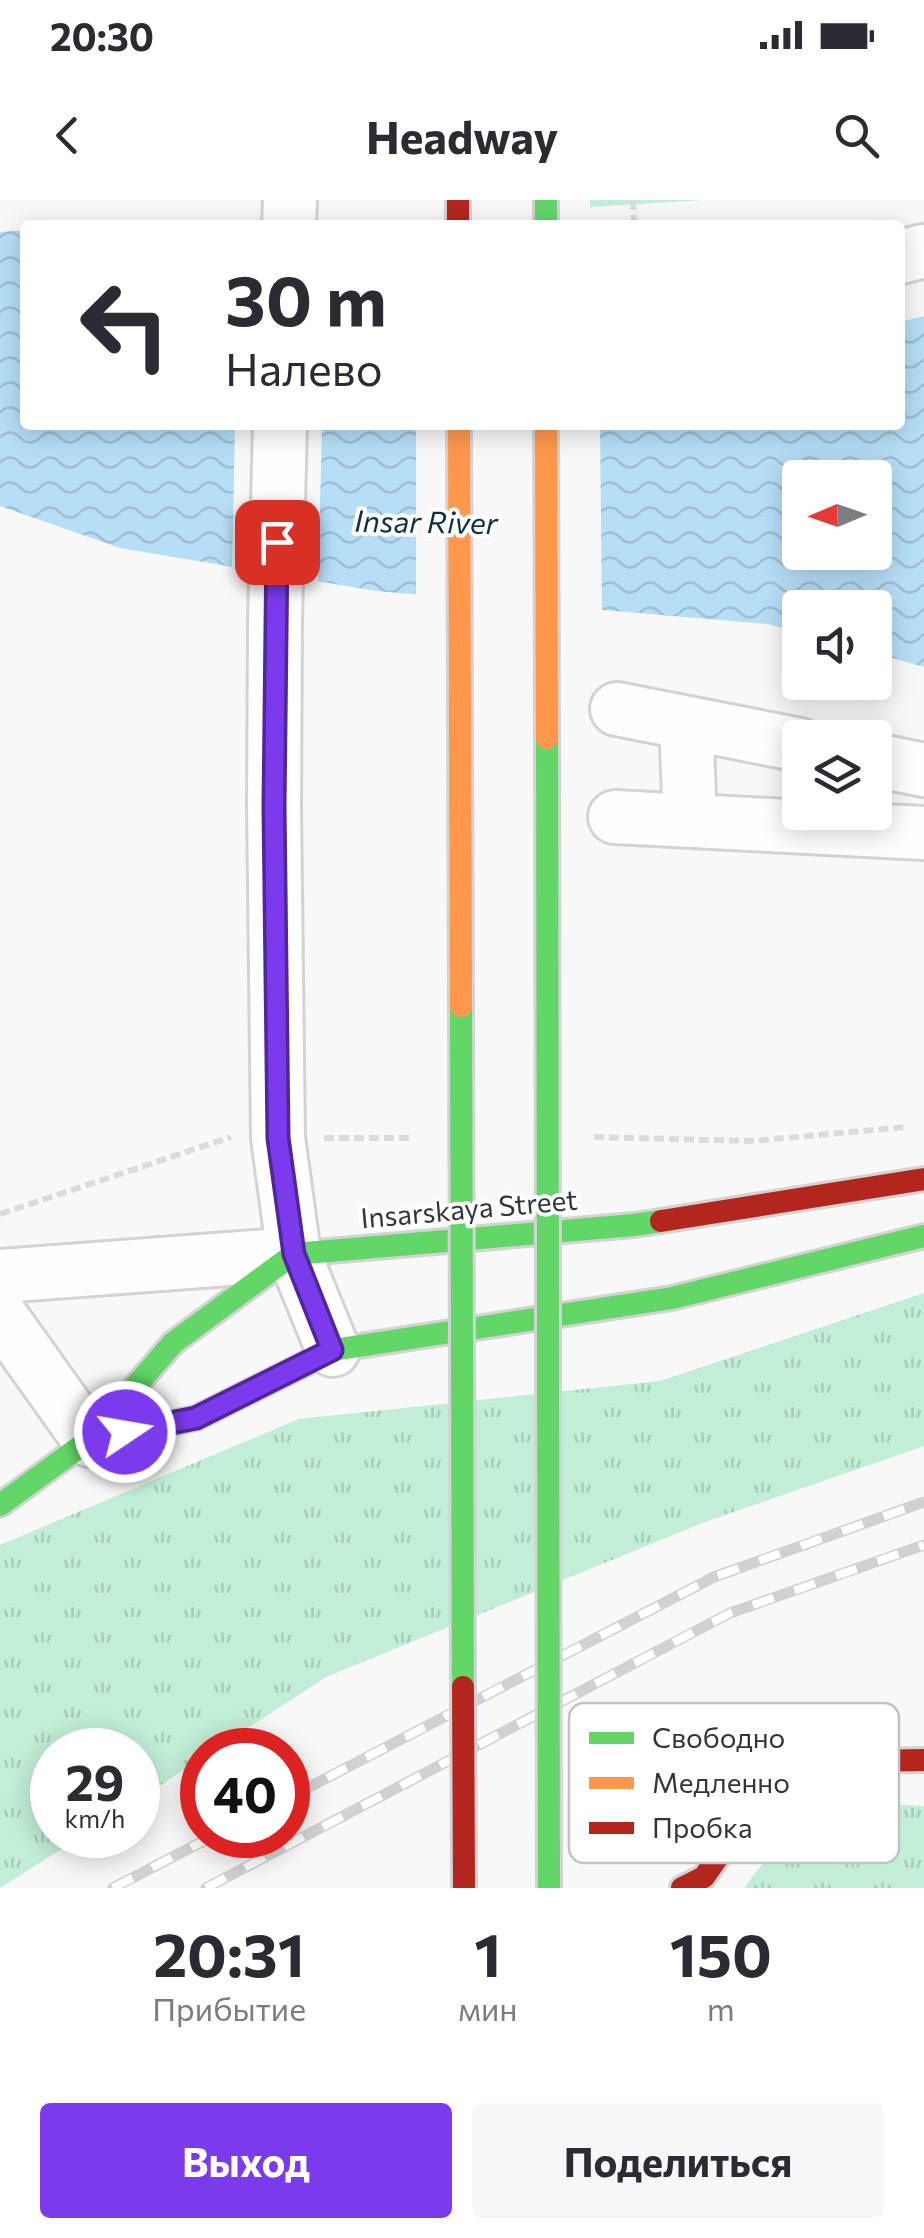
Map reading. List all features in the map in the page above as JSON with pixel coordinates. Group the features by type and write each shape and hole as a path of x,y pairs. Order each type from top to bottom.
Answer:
{"main road":[{"path":"459,430 464,1888"},
{"path":"546,430 549,1888"},
{"name":"Insarskaya Street","path":"294,1254 634,1225 924,1179"},
{"path":"89,1440 196,1418 332,1350 672,1298 924,1236"},
{"path":"0,1504 89,1440 173,1343 294,1254"},
{"path":"682,1888 701,1882"}],"street":[{"path":"280,430 274,807 278,1138 294,1254 332,1350"},
{"path":"617,709 782,742"},
{"path":"686,723 690,820"},
{"path":"892,763 924,770"},
{"path":"616,817 924,833"},
{"path":"0,1276 294,1254"},
{"path":"0,1315 89,1440"}],"path":[{"path":"617,1136 752,1141 923,1126"}],"green space":[{"path":"590,200 703,200 590,207"},
{"path":"924,1293 924,1446 705,1522 326,1677 248,1728 180,1728 180,1772 160,1786 160,1728 30,1728 30,1858 48,1858 0,1888 0,1545 299,1419 660,1381"},
{"path":"899,1804 924,1806 924,1888 744,1888 765,1863 899,1863"}],"water":[{"name":"Insar River","path":"20,230 20,430 905,430 905,321 924,316 924,667 892,658 892,590 782,590 782,628 376,591 120,548 0,506 0,232"}],"pier":[{"path":"235,430 322,430 318,586 232,572"},
{"path":"416,430 600,430 602,615 416,599"}],"railway":[{"path":"310,1787 714,1577 924,1502"},
{"path":"206,1888 730,1613 924,1545"},
{"path":"113,1888 180,1853"}],"traffic: fast":[{"path":"546,200 546,220"},
{"path":"547,738 549,1888"},
{"path":"461,1006 463,1687"},
{"path":"0,1505 89,1440 173,1343 294,1254 661,1221"},
{"path":"89,1440 196,1418 333,1350 672,1298 924,1236"}],"traffic: jam":[{"path":"458,200 458,220"},
{"path":"661,1221 924,1179"},
{"path":"463,1687 464,1888"},
{"path":"899,1760 924,1760"},
{"path":"682,1888 704,1877 714,1863"}],"traffic: slow":[{"path":"459,430 461,1006"},
{"path":"546,430 547,738"}],"route":[{"path":"125,1432 196,1418 332,1350 294,1254 278,1138 274,807 277,542"}]}
